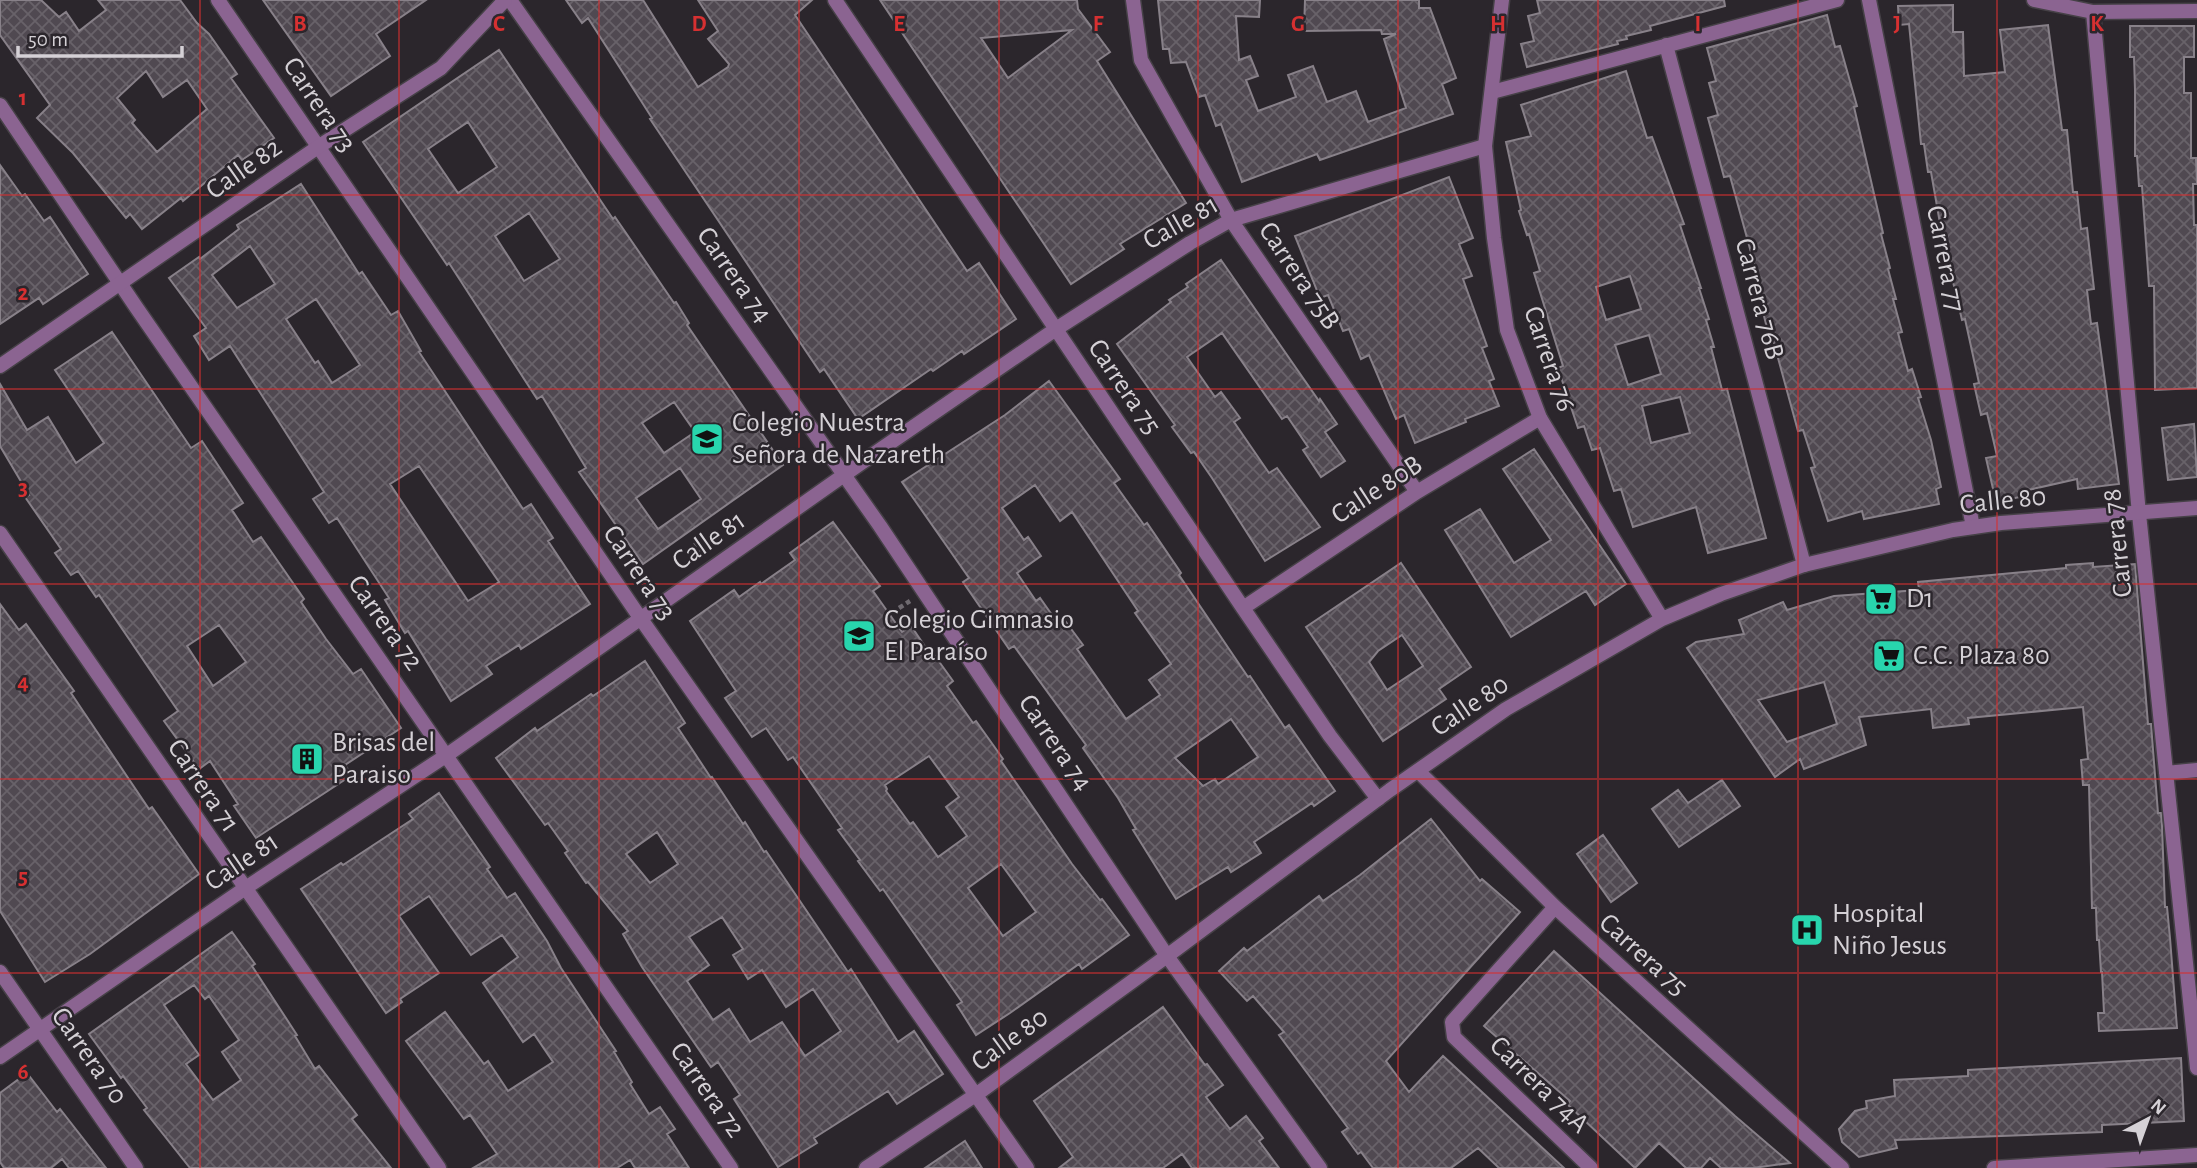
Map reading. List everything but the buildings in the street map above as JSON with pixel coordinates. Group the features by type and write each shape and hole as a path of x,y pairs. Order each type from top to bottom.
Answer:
{"street":[{"name":"Carrera 73","path":"218,0 641,619 1027,1168"},
{"name":"Calle 82","path":"0,366 318,147 442,68 505,0"},
{"name":"Carrera 74","path":"510,0 844,475 1167,957 1320,1168"},
{"name":"Carrera 75","path":"835,0 1243,608 1330,736 1378,799"},
{"name":"Carrera 75B","path":"1133,0 1141,60 1231,220 1417,492"},
{"name":"Carrera 76","path":"1502,0 1485,146 1507,330 1539,418 1662,619"},
{"path":"1492,92 1837,0"},
{"name":"Carrera 77","path":"1869,0 1973,527"},
{"path":"2034,0 2093,12 2197,11"},
{"name":"Carrera 78","path":"2093,12 2139,514 2197,1068"},
{"name":"Carrera 76B","path":"1666,45 1804,565"},
{"name":"Carrera 72","path":"0,105 731,1168"},
{"name":"Calle 81","path":"0,1057 244,889 447,755 1056,329 1190,243 1231,220 1485,146"},
{"name":"Calle 80B","path":"1243,608 1417,492 1539,418"},
{"name":"Calle 80","path":"866,1168 977,1094 1167,957 1378,799 1506,709 1662,619 1721,594 1804,565 1973,527 2197,508"},
{"name":"Carrera 71","path":"0,533 439,1168"},
{"path":"2166,774 2197,770"},
{"name":"Carrera 75","path":"1418,771 1555,907 1842,1168"},
{"name":"Carrera 74A","path":"1555,907 1452,1022 1454,1037 1591,1168"},
{"name":"Carrera 70","path":"0,972 136,1168"},
{"path":"1994,1168 2197,1155"}],"place":[{"name":"Colegio Nuestra Señora de Nazareth","path":"707,439"},
{"name":"D1","path":"1881,599"},
{"name":"Colegio Gimnasio El Paraíso","path":"859,636"},
{"name":"C.C. Plaza 80","path":"1889,656"},
{"name":"Brisas del Paraiso","path":"307,759"},
{"name":"Hospital Niño Jesus","path":"1807,930"}]}
